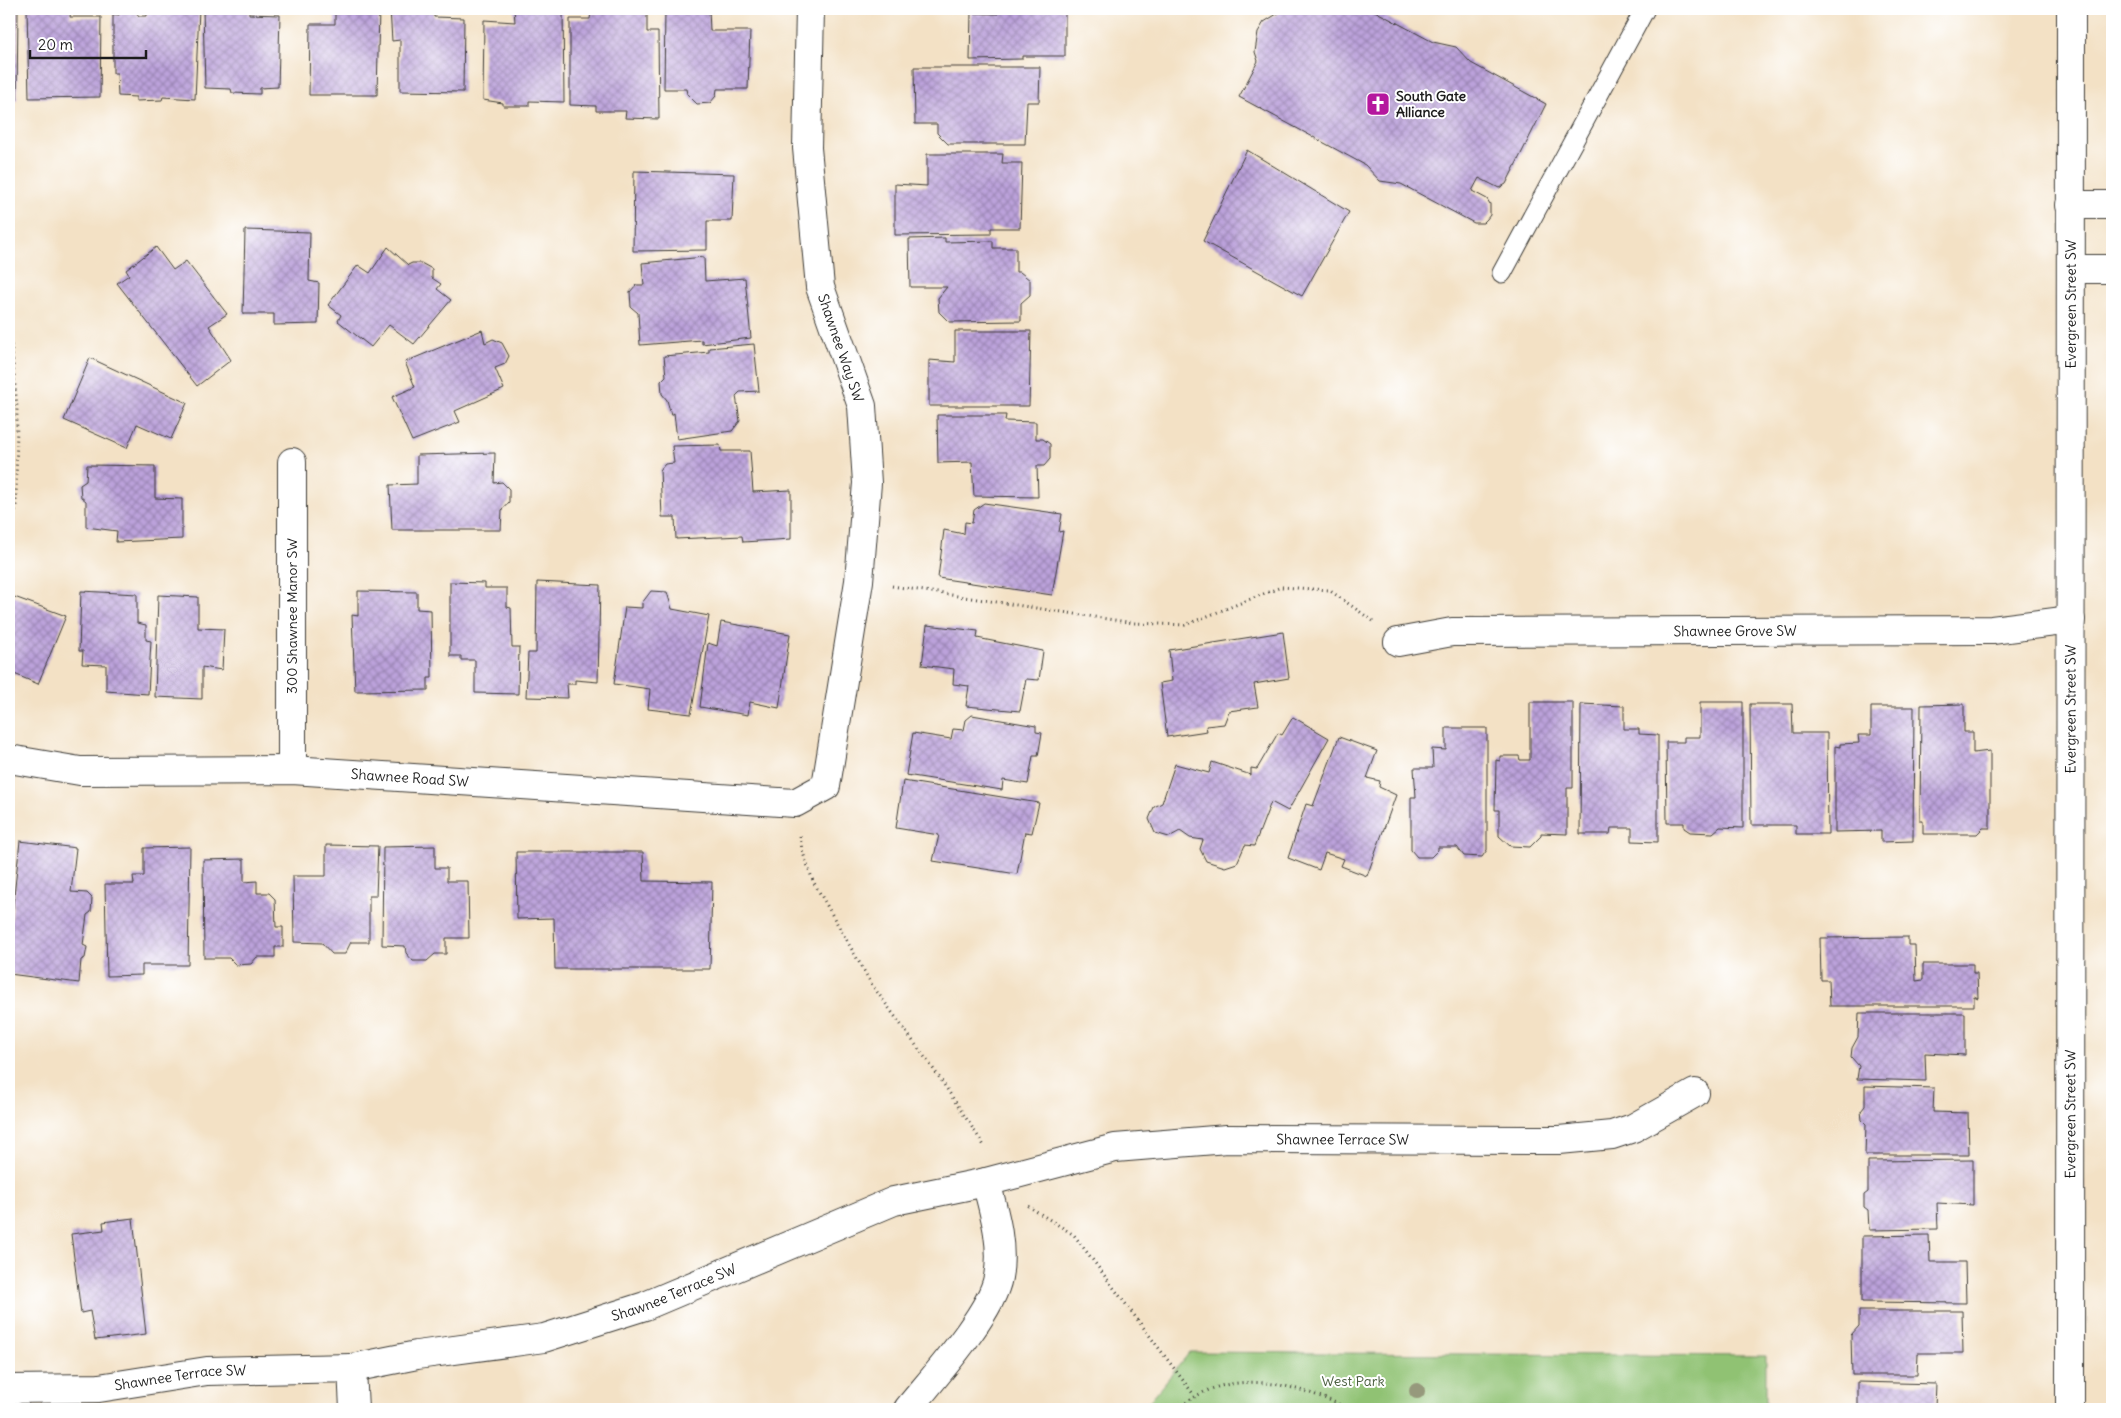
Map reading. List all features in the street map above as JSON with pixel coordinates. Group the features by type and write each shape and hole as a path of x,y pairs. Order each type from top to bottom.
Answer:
{"street":[{"name":"Shawnee Way SW","path":"803,799 826,786 860,581 867,482 862,406 820,287 807,148 810,9"},
{"name":"Evergreen Street SW","path":"2070,1409 2070,204 2072,9"},
{"path":"2070,204 2112,205"},
{"path":"2071,269 2112,269"},
{"name":"300 Shawnee Manor SW","path":"292,462 292,770"},
{"name":"Shawnee Grove SW","path":"1398,642 1452,632 1992,630 2071,620"},
{"name":"Shawnee Road SW","path":"9,759 80,771 292,770 803,799"},
{"name":"Shawnee Terrace SW","path":"9,1389 99,1388 207,1371 352,1368 409,1356 544,1338 645,1306 894,1201 996,1179 1115,1148 1227,1139 1559,1140 1612,1135 1633,1128 1695,1093"},
{"path":"908,1409 991,1301 998,1276 1000,1249 995,1214 996,1179"},
{"path":"352,1368 354,1409"}],"lane":[{"path":"1502,273 1645,9"}],"path":[{"path":"9,320 16,416 16,508 9,528"},
{"path":"860,581 1134,624 1185,625 1281,587 1329,590 1344,598 1398,642"},
{"path":"803,799 802,850 813,881 872,986 937,1074 996,1179 1023,1203 1074,1235 1194,1395"},
{"path":"1178,1409 1194,1395 1209,1389 1230,1384 1275,1383 1316,1393 1349,1409"},
{"path":"1476,1409 1489,1406 1511,1409"}],"green space":[{"name":"West Park","path":"1190,1352 1766,1356 1766,1409 1143,1409"}],"building":[{"path":"9,9 18,9 17,100 9,100"},
{"path":"27,9 71,9 70,17 101,17 100,97 29,98"},
{"path":"147,9 199,9 195,99 163,97 162,100 136,101 136,97 118,96 117,73 113,73 113,14 119,15 122,11 135,11 139,16 147,16"},
{"path":"203,9 249,9 249,14 280,15 278,87 260,88 260,94 232,93 231,89 205,88"},
{"path":"335,9 379,9 377,95 309,95 310,24 335,24"},
{"path":"390,9 434,9 434,17 464,18 463,92 400,91 400,40 392,41"},
{"path":"514,9 563,9 564,102 529,101 529,106 503,106 503,103 483,100 484,20 515,22"},
{"path":"601,9 647,9 647,32 658,32 659,119 625,118 626,111 596,111 596,106 570,105 570,19 590,19 591,13 601,13"},
{"path":"665,9 709,9 710,31 750,31 748,89 717,89 716,96 710,103 697,104 687,94 686,89 664,89"},
{"path":"998,9 1065,9 1065,56 1022,56 1022,59 970,60 971,13 998,14"},
{"name":"South Gate Alliance","path":"1285,9 1371,9 1433,42 1456,47 1471,63 1546,104 1506,184 1499,188 1479,178 1472,191 1487,199 1490,204 1490,215 1483,223 1474,223 1401,184 1380,181 1365,165 1239,97 1258,61 1255,52 1258,32 1264,22"},
{"path":"914,67 1040,67 1039,102 1027,102 1025,144 948,144 937,133 937,124 915,124"},
{"path":"1247,150 1349,212 1302,296 1203,241"},
{"path":"927,154 1003,154 1002,163 1022,163 1020,228 991,228 991,234 895,235 895,184 927,186"},
{"path":"634,171 734,174 732,221 707,221 707,250 633,251"},
{"path":"245,230 310,232 309,281 319,283 318,324 274,325 274,314 243,314"},
{"path":"945,238 945,242 993,241 993,248 1016,248 1016,272 1020,272 1030,280 1030,295 1021,303 1021,321 949,322 939,312 938,298 947,287 910,287 909,239"},
{"path":"156,247 173,270 186,261 227,314 209,326 231,360 197,386 117,283 129,275 126,270"},
{"path":"388,247 408,265 421,263 432,269 432,278 441,284 437,289 451,300 414,344 389,325 371,347 338,321 341,315 328,305 358,265 370,273"},
{"path":"704,257 705,281 745,278 751,338 702,344 702,340 640,345 638,313 631,307 630,292 636,285 644,285 642,263"},
{"path":"482,330 485,343 493,339 502,343 509,356 505,364 495,368 504,389 455,411 460,422 412,441 392,397 415,387 405,362"},
{"path":"955,331 1031,331 1029,406 929,406 929,360 955,362"},
{"path":"754,344 759,391 740,392 736,396 740,421 732,431 677,439 674,413 671,415 667,400 662,394 661,381 666,376 664,356 709,352 709,348"},
{"path":"90,358 187,403 171,439 137,424 127,448 64,420"},
{"path":"937,415 1006,415 1005,421 1036,422 1036,439 1043,439 1050,444 1050,459 1044,466 1037,466 1038,497 974,496 972,462 938,463"},
{"path":"720,445 721,451 750,451 753,492 791,490 791,539 743,542 742,536 676,539 675,517 662,517 660,470 665,464 674,463 672,446"},
{"path":"495,453 494,483 502,482 509,489 509,502 502,510 501,530 392,530 390,485 417,484 417,455"},
{"path":"87,465 155,466 155,498 182,499 182,539 116,542 117,531 86,527 86,501 81,497 80,485 86,481"},
{"path":"984,503 1062,514 1059,532 1063,531 1052,595 938,578 944,530 964,534 965,522 972,523 974,510"},
{"path":"450,582 485,583 485,588 507,588 507,607 511,608 512,647 519,647 518,694 475,693 475,660 461,660 461,656 450,656"},
{"path":"537,582 600,585 598,682 575,680 575,684 567,684 568,698 526,697 528,653 536,653"},
{"path":"81,591 137,594 137,623 146,625 146,640 151,641 148,694 106,691 106,665 82,664 83,651 79,651"},
{"path":"358,591 417,592 417,609 431,610 432,678 428,678 428,690 355,691 352,615 358,616"},
{"path":"651,591 667,592 672,609 709,616 691,714 648,709 650,689 614,684 625,607 642,608 642,603"},
{"path":"9,595 66,616 38,684 12,673 9,681"},
{"path":"158,595 198,597 198,628 224,629 222,670 202,667 202,699 155,697"},
{"path":"721,622 790,634 779,708 750,702 748,715 700,707 708,643 717,646"},
{"path":"927,625 978,631 977,638 1043,651 1039,680 1026,679 1020,711 966,706 969,686 953,684 954,669 922,665"},
{"path":"1283,632 1289,678 1254,684 1258,707 1229,711 1224,724 1206,726 1207,731 1167,737 1160,683 1172,681 1169,650"},
{"path":"1530,702 1573,702 1573,788 1567,788 1567,834 1541,833 1541,836 1530,847 1510,846 1499,836 1499,810 1495,810 1496,760 1500,761 1500,756 1519,756 1520,760 1530,760"},
{"path":"1700,702 1743,702 1743,828 1720,827 1713,833 1690,832 1684,828 1684,823 1667,823 1666,742 1684,742 1684,737 1700,737"},
{"path":"1581,704 1624,706 1624,729 1639,729 1639,734 1658,735 1658,842 1632,841 1632,828 1611,828 1610,834 1580,834"},
{"path":"1750,704 1792,704 1793,733 1827,733 1828,834 1796,834 1796,825 1751,825"},
{"path":"1964,704 1964,732 1973,732 1973,753 1990,751 1990,828 1983,828 1977,834 1923,834 1923,821 1920,821 1921,705"},
{"path":"1871,707 1914,707 1913,841 1881,842 1881,831 1835,832 1835,746 1840,747 1840,744 1859,743 1858,735 1871,735"},
{"path":"972,715 1036,726 1036,732 1042,733 1038,756 1033,756 1028,784 1003,780 1002,790 906,775 913,733 951,739 953,729 964,730 966,720"},
{"path":"1293,717 1329,738 1288,811 1271,802 1254,846 1245,845 1237,863 1225,867 1206,861 1200,849 1203,840 1190,838 1180,831 1169,837 1155,833 1149,819 1154,807 1162,803 1175,764 1209,773 1212,762 1251,775 1251,768 1257,769 1278,733 1282,735"},
{"path":"1446,728 1487,728 1487,850 1482,857 1464,856 1457,847 1438,847 1438,850 1431,857 1417,857 1411,850 1411,797 1416,797 1414,768 1433,768 1432,749 1446,750"},
{"path":"1339,737 1377,751 1367,778 1380,781 1379,787 1396,795 1367,876 1341,866 1344,859 1325,853 1319,870 1288,858 1306,804 1313,806"},
{"path":"903,781 1039,803 1032,833 1025,832 1017,874 933,861 939,835 896,828"},
{"path":"20,841 76,848 71,892 87,893 92,898 91,912 87,915 83,945 87,947 85,958 81,960 79,983 9,974 9,942"},
{"path":"326,845 378,846 376,896 369,896 369,942 351,942 345,954 332,954 322,943 294,942 293,876 326,876"},
{"path":"435,846 435,868 447,868 447,881 468,881 469,938 446,938 446,954 435,954 427,961 413,961 406,953 405,946 382,945 383,847"},
{"path":"190,847 188,965 142,965 142,975 107,976 105,884 134,884 133,876 144,876 144,848"},
{"path":"516,852 643,852 644,881 712,882 710,969 555,969 554,918 517,919"},
{"path":"244,859 244,882 257,881 257,893 269,893 275,899 276,927 283,927 283,947 275,947 275,957 257,957 251,964 236,965 229,958 204,958 203,860"},
{"path":"1908,937 1908,945 1915,945 1916,981 1923,980 1923,964 1973,964 1973,973 1977,973 1978,998 1974,996 1974,1006 1830,1006 1829,980 1821,980 1820,938"},
{"path":"1859,1013 1965,1013 1965,1055 1925,1053 1926,1081 1857,1079 1859,1066 1851,1057 1852,1048 1858,1037"},
{"path":"1865,1086 1934,1088 1933,1112 1968,1113 1969,1155 1865,1155 1866,1124 1862,1120 1861,1111 1865,1106"},
{"path":"1973,1160 1973,1205 1937,1203 1938,1229 1869,1230 1868,1210 1864,1207 1864,1195 1868,1192 1868,1161"},
{"path":"133,1218 146,1334 95,1340 90,1311 81,1313 71,1234 104,1230 103,1222"},
{"path":"1929,1235 1930,1262 1965,1262 1966,1303 1862,1302 1862,1236"},
{"path":"1859,1311 1962,1311 1963,1353 1918,1353 1917,1375 1852,1375 1851,1335 1859,1326"},
{"path":"1858,1382 1936,1384 1935,1406 1969,1406 1969,1409 1858,1409"}],"place":[{"name":"South Gate Alliance","path":"1378,104"}]}
